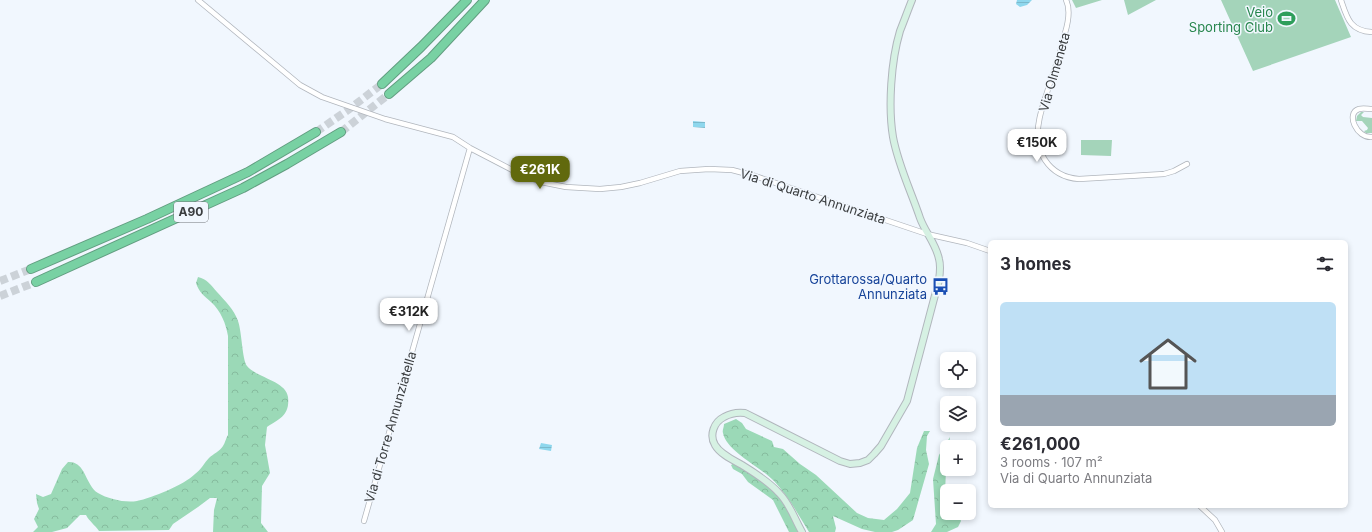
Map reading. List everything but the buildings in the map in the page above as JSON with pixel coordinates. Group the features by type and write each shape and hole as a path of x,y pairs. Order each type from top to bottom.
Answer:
{"highway":[{"path":"382,84 467,0"},
{"path":"389,94 431,58 485,0"},
{"name":"A90","path":"31,270 147,219 248,172 316,132"},
{"name":"A90","path":"36,282 243,188 341,132"}],"street":[{"name":"Via di Quarto Annunziata","path":"198,0 300,85 322,97 386,119 453,137 470,148 518,173 552,185 582,189 600,189 640,183 680,171 709,169 732,170 755,176 927,234 967,243 988,250"},
{"path":"802,532 791,508 778,492 760,477 722,453 715,446 712,433 716,424 722,418 738,412 745,413 840,461 850,464 860,463 868,460 881,446 906,401 939,280 940,260 922,224 901,165 895,146 892,125 891,98 894,58 900,32 912,0"},
{"name":"Via Olmeneta","path":"1066,0 1068,4 1068,20 1062,45 1042,108 1039,125 1039,148 1048,165 1060,174 1079,179 1164,174 1174,171 1187,164"},
{"path":"1341,0 1347,18 1352,24 1362,31 1372,32"},
{"path":"1372,109 1360,108 1356,110 1353,116 1353,124 1362,136 1367,138 1372,137"},
{"name":"Via di Torre Annunziatella","path":"364,521 470,148"},
{"path":"1202,508 1215,520 1222,532"}],"green space":[{"path":"1072,0 1102,0 1076,8"},
{"path":"1124,0 1156,0 1128,15"},
{"name":"Veio Sporting Club","path":"1221,0 1335,0 1351,37 1253,71"},
{"path":"1361,112 1364,112 1361,115 1363,117 1372,118 1372,133 1366,133 1364,131 1368,128 1362,121 1356,121 1357,116"},
{"path":"1081,140 1112,140 1111,156 1081,155"},
{"path":"198,277 209,283 234,313 238,321 245,363 247,366 257,374 277,383 286,392 288,397 286,412 280,419 267,427 265,445 270,473 262,486 261,523 268,532 213,532 214,510 217,498 210,498 173,524 169,530 99,531 86,515 80,515 67,528 52,532 33,532 38,527 34,519 39,509 36,494 43,497 51,494 62,469 68,462 78,465 82,469 90,485 98,493 117,500 137,501 176,487 197,472 209,458 223,446 228,435 228,336 220,314 215,306 199,289 196,283"},
{"path":"736,419 742,423 746,429 772,441 774,447 783,449 800,464 816,475 857,513 868,518 884,520 897,509 910,493 917,448 924,431 930,431 927,436 926,450 929,464 913,520 898,530 892,532 875,532 862,529 833,516 836,528 835,532 809,532 797,512 774,481 737,453 726,440 723,432 724,424"},
{"path":"940,453 940,476 946,476 945,484 940,484 940,520 961,521 958,527 947,532 931,532 936,524 933,479"},
{"path":"733,464 760,479 775,491 787,505 802,532 789,532 773,500 748,482 742,474 733,469 731,465"}],"water":[{"path":"1017,0 1032,0 1027,5 1020,7 1016,4"},
{"path":"693,121 705,122 705,128 693,127"},
{"path":"541,443 552,445 551,451 539,449"}],"tunnel":[{"path":"316,132 382,84"},
{"path":"341,132 389,94"},
{"path":"0,281 31,269"},
{"path":"0,296 36,282"}],"place":[{"name":"Veio Sporting Club","path":"1286,19"},
{"name":"Grottarossa/Quarto Annunziata","path":"940,286"}]}
